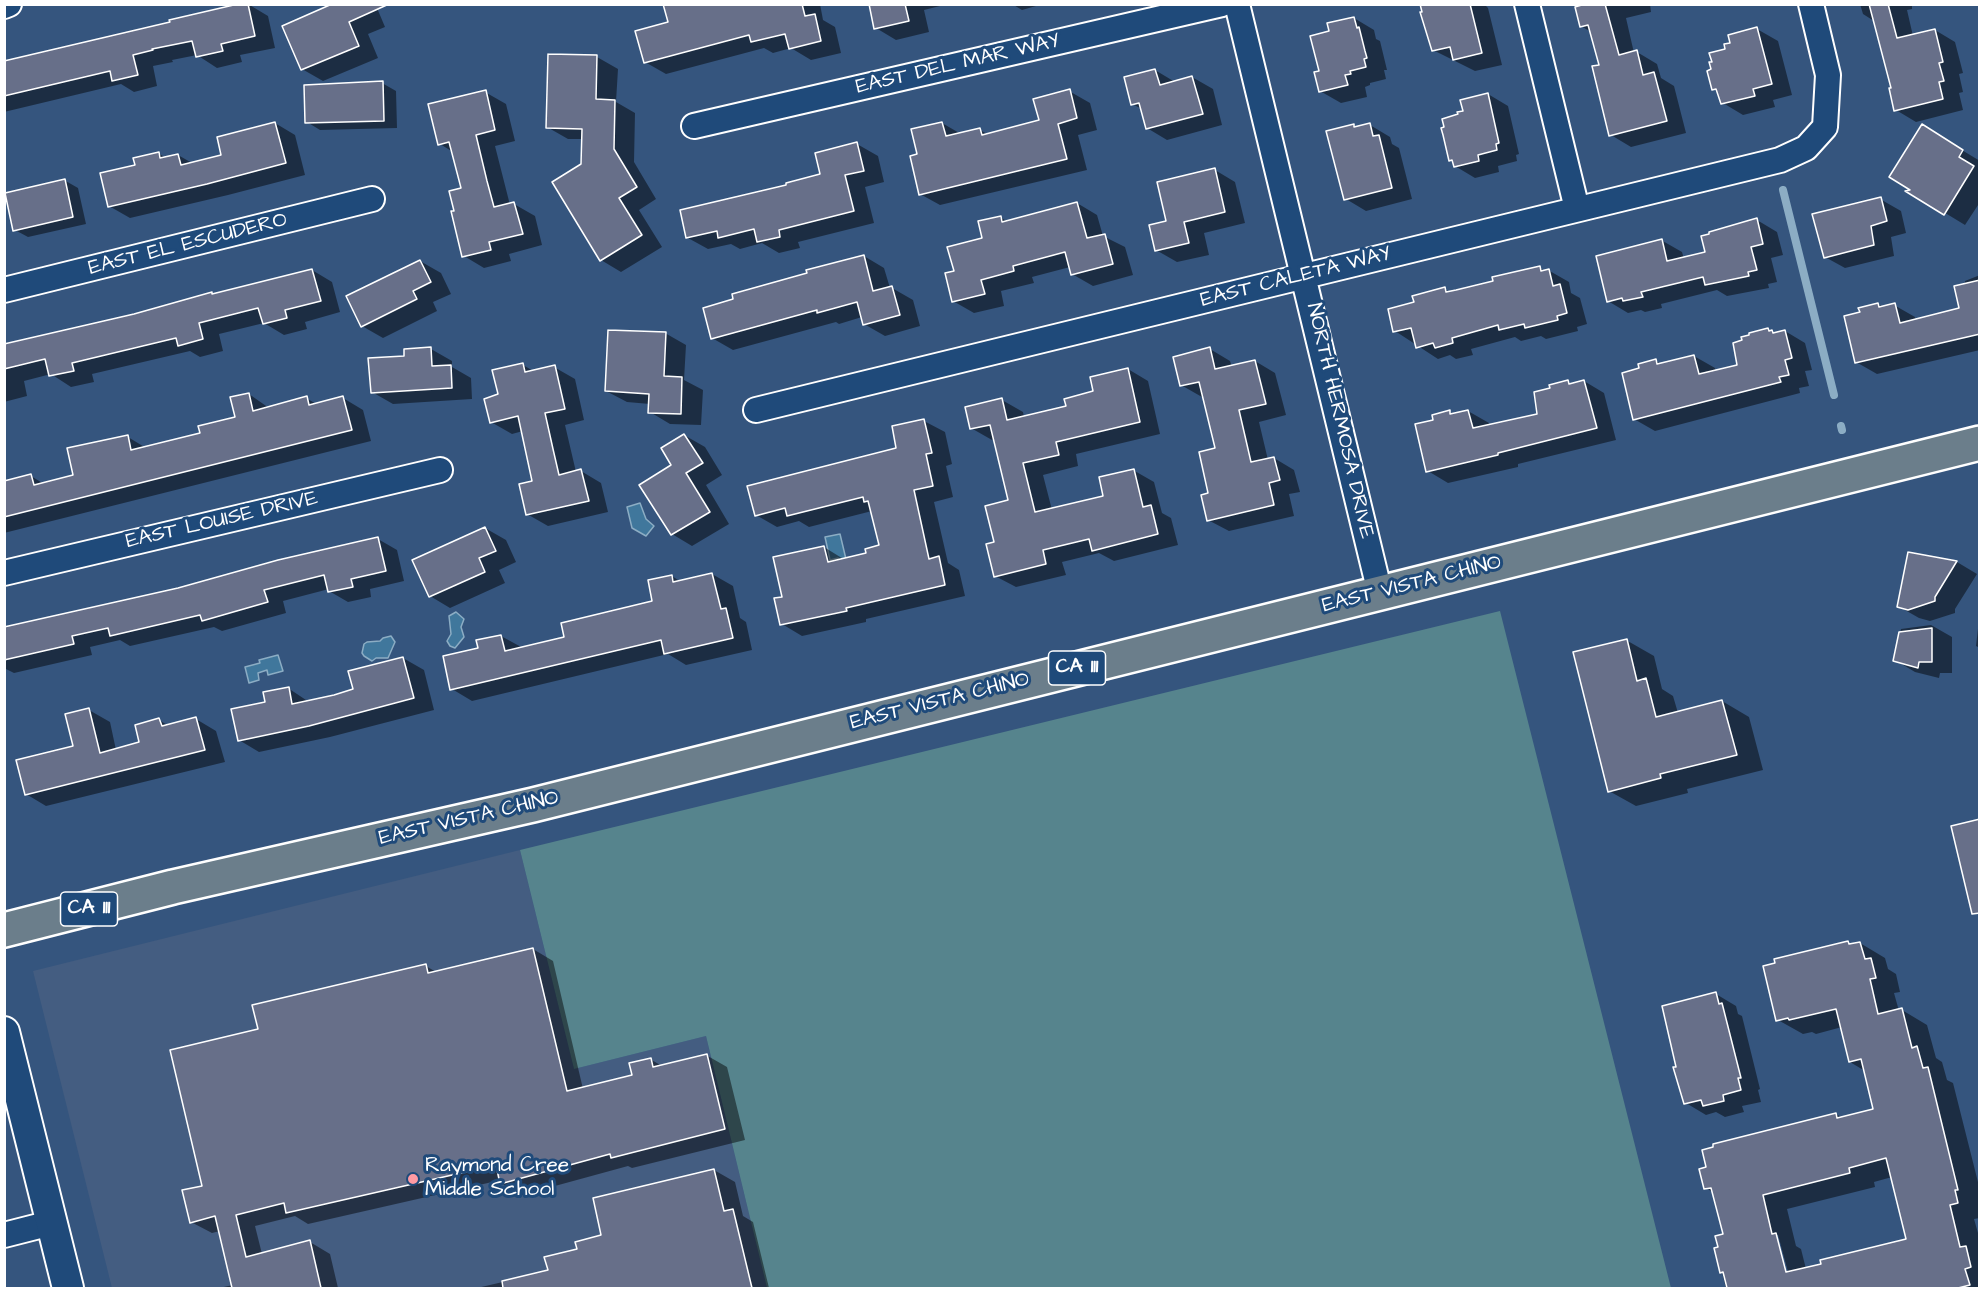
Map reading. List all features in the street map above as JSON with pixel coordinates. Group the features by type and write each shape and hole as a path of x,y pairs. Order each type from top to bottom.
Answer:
{"main road":[{"name":"EAST VISTA CHINO","path":"4,930 173,887 533,804 1980,443"}],"street":[{"path":"4,6 9,4"},
{"name":"EAST DEL MAR WAY","path":"694,126 1222,4"},
{"name":"NORTH HERMOSA DRIVE","path":"1237,4 1380,592"},
{"path":"1527,4 1577,209"},
{"name":"EAST CALETA WAY","path":"756,410 1780,160 1806,148 1825,127 1828,75 1811,4"},
{"name":"EAST EL ESCUDERO","path":"4,290 372,199"},
{"name":"EAST LOUISE DRIVE","path":"4,573 440,470"},
{"path":"4,1032 68,1288"},
{"path":"4,1235 51,1223"}],"shaded area":[{"path":"640,503 646,519 654,526 646,536 632,528 627,507"},
{"path":"840,534 850,576 843,578 838,558 830,560 825,537"},
{"path":"456,612 464,619 461,627 464,637 455,648 447,641 451,634 449,616"},
{"path":"391,636 395,642 388,658 376,658 372,661 362,653 364,644 367,642 380,641"},
{"path":"278,655 283,671 268,675 267,670 258,673 259,680 249,683 245,667"},
{"name":"Raymond Cree Middle School","path":"520,850 574,1069 706,1036 767,1288 112,1288 33,971"}],"green space":[{"path":"1500,611 1671,1288 767,1288 706,1036 574,1069 520,850"}],"building":[{"path":"238,4 248,4 255,36 221,44 223,51 196,57 192,41 152,49 133,55 138,75 112,81 110,71 4,96 4,61"},
{"path":"332,4 389,4 349,22 359,46 301,70 282,26"},
{"path":"663,4 802,4 805,16 815,14 821,41 789,49 785,34 751,42 749,35 644,63 635,31 668,22"},
{"path":"869,4 905,4 909,21 874,29"},
{"path":"1420,4 1470,4 1482,53 1453,60 1450,47 1432,51 1420,12 1422,12"},
{"path":"1585,4 1605,4 1619,55 1637,50 1643,75 1654,72 1667,121 1609,136 1592,66 1599,65 1588,25 1580,27 1575,7"},
{"path":"1869,4 1888,4 1897,38 1935,29 1943,62 1939,63 1944,81 1939,82 1943,99 1894,111 1889,88 1891,88"},
{"path":"1354,17 1367,58 1364,59 1366,67 1350,71 1351,74 1345,75 1348,85 1319,92 1314,72 1319,71 1310,36 1329,31 1327,23"},
{"path":"1757,27 1772,84 1753,89 1755,96 1721,104 1716,89 1712,90 1707,71 1711,69 1709,62 1712,62 1709,53 1725,49 1724,44 1730,43 1728,35"},
{"path":"548,54 597,55 596,99 615,100 614,149 637,187 619,198 642,235 600,261 552,182 581,164 582,129 546,128"},
{"path":"1155,69 1160,85 1192,76 1203,114 1146,129 1139,103 1131,105 1124,77"},
{"path":"383,81 384,121 305,123 304,85"},
{"path":"1070,89 1077,118 1058,124 1067,159 919,195 910,156 917,154 911,129 942,122 946,136 980,128 982,135 1039,120 1033,99"},
{"path":"486,90 495,130 476,135 487,181 494,207 514,202 523,234 489,242 491,250 462,257 451,211 454,211 449,191 461,188 449,142 438,145 428,104"},
{"path":"1488,93 1499,143 1496,144 1497,150 1478,155 1479,161 1454,167 1452,160 1449,161 1441,128 1444,127 1442,119 1463,111 1460,100"},
{"path":"275,122 286,163 108,207 100,173 135,165 133,158 159,152 160,158 178,154 181,165 221,155 217,137"},
{"path":"1370,123 1373,136 1379,135 1392,188 1344,200 1326,131 1354,124 1354,127"},
{"path":"1922,124 1963,150 1959,157 1974,166 1944,215 1905,191 1910,190 1889,177"},
{"path":"857,142 864,171 845,175 854,211 779,230 780,237 757,242 754,229 718,238 717,231 686,238 680,210 786,185 786,183 820,174 815,153"},
{"path":"1215,168 1225,212 1184,222 1189,243 1155,251 1149,225 1166,221 1157,182"},
{"path":"65,179 73,217 13,231 5,193"},
{"path":"1881,197 1887,221 1871,226 1874,245 1824,258 1812,214"},
{"path":"1077,202 1087,238 1105,234 1113,264 1071,275 1065,252 1013,266 1014,271 981,280 985,294 952,302 945,273 954,271 947,247 982,238 978,221 1001,216 1002,222"},
{"path":"1757,218 1763,244 1751,247 1757,270 1748,272 1749,276 1705,285 1703,277 1641,292 1643,297 1623,301 1622,298 1607,302 1596,256 1662,239 1667,261 1705,252 1701,236"},
{"path":"864,255 873,291 892,286 900,315 863,325 857,302 817,313 817,310 711,339 703,308 733,299 732,294 807,273 806,270"},
{"path":"420,260 431,282 413,291 417,299 361,327 346,296"},
{"path":"1540,266 1541,271 1549,269 1553,286 1560,284 1567,313 1557,316 1558,320 1525,328 1524,324 1499,330 1498,325 1452,338 1453,343 1435,348 1433,343 1416,348 1411,328 1393,332 1388,309 1414,302 1412,296 1445,287 1446,292 1456,290 1493,281 1492,277"},
{"path":"312,269 321,301 285,310 287,318 263,324 258,308 199,323 203,339 178,346 176,338 72,363 74,371 49,376 45,359 4,369 4,344"},
{"path":"1980,280 1980,334 1855,363 1844,316 1860,312 1858,308 1878,303 1879,307 1895,303 1900,323 1959,308 1954,286"},
{"path":"1768,328 1773,333 1785,330 1792,358 1785,360 1789,375 1779,377 1781,382 1633,420 1622,373 1639,368 1638,364 1656,359 1657,364 1694,355 1699,374 1737,365 1733,343 1742,340 1741,337 1749,333"},
{"path":"608,330 666,332 664,376 682,377 681,414 648,413 649,394 605,391"},
{"path":"431,347 432,366 451,365 452,388 371,393 368,358 404,356 404,349"},
{"path":"1210,347 1215,369 1255,360 1266,404 1239,410 1251,462 1274,457 1280,480 1269,483 1274,505 1207,521 1201,495 1208,493 1199,452 1215,448 1199,382 1180,386 1173,357"},
{"path":"523,363 525,372 555,365 565,409 545,413 559,475 581,469 589,501 526,515 519,484 532,481 518,416 490,423 484,399 498,394 492,370"},
{"path":"1128,368 1140,422 1056,442 1059,455 1023,463 1035,512 1103,496 1099,477 1134,469 1143,507 1151,505 1158,534 1092,551 1089,539 1043,550 1046,564 994,577 986,544 994,542 985,506 1008,500 990,425 970,429 965,407 1002,398 1007,420 1066,406 1064,399 1093,391 1090,377"},
{"path":"1568,380 1569,384 1584,380 1597,428 1426,472 1415,424 1433,420 1432,415 1450,410 1450,414 1468,410 1473,428 1537,414 1534,392"},
{"path":"249,393 253,411 307,396 309,405 343,396 352,430 4,517 4,481 31,474 34,485 73,475 67,448 128,435 131,450 200,433 198,426 235,417 230,397"},
{"path":"924,419 932,453 926,454 933,486 914,490 929,559 939,556 945,585 846,608 847,611 780,625 774,598 782,597 773,557 824,546 828,562 866,553 865,549 879,545 868,501 864,502 863,497 787,516 785,508 755,516 747,486 896,448 892,426"},
{"path":"684,434 703,463 686,473 710,512 671,535 639,485 671,465 661,448"},
{"path":"485,527 496,551 479,558 485,572 429,597 412,560"},
{"path":"378,537 386,571 351,579 353,587 328,592 324,575 264,590 268,602 202,621 200,615 110,636 108,628 72,636 74,644 4,660 4,627 178,588 278,560"},
{"path":"1908,552 1957,561 1935,597 1935,601 1908,610 1897,607"},
{"path":"712,573 721,609 726,608 733,638 664,654 661,640 450,690 443,656 478,648 476,640 501,635 505,651 564,637 561,623 652,601 648,580 672,575 673,582"},
{"path":"1932,628 1932,662 1919,662 1918,668 1893,661 1899,632"},
{"path":"1627,639 1637,681 1646,678 1656,717 1722,700 1737,755 1660,774 1661,778 1608,792 1573,652"},
{"path":"403,657 414,698 309,726 238,741 231,709 265,702 263,692 289,687 292,704 334,695 353,689 348,671"},
{"path":"89,708 100,753 139,742 135,725 159,718 162,726 196,717 205,750 25,795 16,760 73,746 65,714"},
{"path":"1980,819 1980,913 1972,914 1951,826"},
{"path":"1848,941 1849,944 1860,942 1865,959 1871,958 1876,978 1870,979 1878,1014 1902,1008 1912,1048 1917,1046 1923,1068 1928,1067 1958,1190 1955,1190 1958,1203 1950,1205 1960,1247 1966,1246 1971,1267 1965,1269 1970,1285 1958,1288 1727,1288 1723,1272 1720,1273 1714,1248 1718,1247 1715,1236 1723,1234 1711,1188 1704,1189 1699,1169 1706,1167 1702,1150 1713,1147 1713,1144 1836,1113 1837,1118 1873,1109 1861,1059 1849,1062 1836,1009 1776,1021 1763,966 1775,963 1774,959","holes":["1886,1158 1906,1239 1820,1260 1821,1264 1786,1272 1776,1233 1772,1234 1763,1195 1850,1173 1849,1168"]},
{"path":"533,948 567,1091 632,1075 629,1063 651,1058 653,1067 707,1054 725,1129 611,1158 610,1154 500,1184 496,1165 286,1213 284,1203 236,1215 246,1257 310,1240 321,1288 232,1288 215,1216 190,1223 182,1190 202,1186 170,1050 258,1029 252,1005 426,964 428,973"},
{"path":"1716,992 1719,1004 1722,1003 1741,1078 1738,1078 1741,1090 1723,1095 1724,1101 1703,1106 1701,1100 1684,1104 1673,1067 1676,1067 1662,1006"},
{"path":"714,1169 724,1211 733,1209 752,1288 503,1288 502,1281 548,1270 544,1257 577,1249 575,1242 601,1235 593,1198"}],"waterway":[{"path":"1783,190 1834,395"},
{"path":"1841,426 1842,430"}],"place":[{"name":"Raymond Cree Middle School","path":"413,1179"}]}
